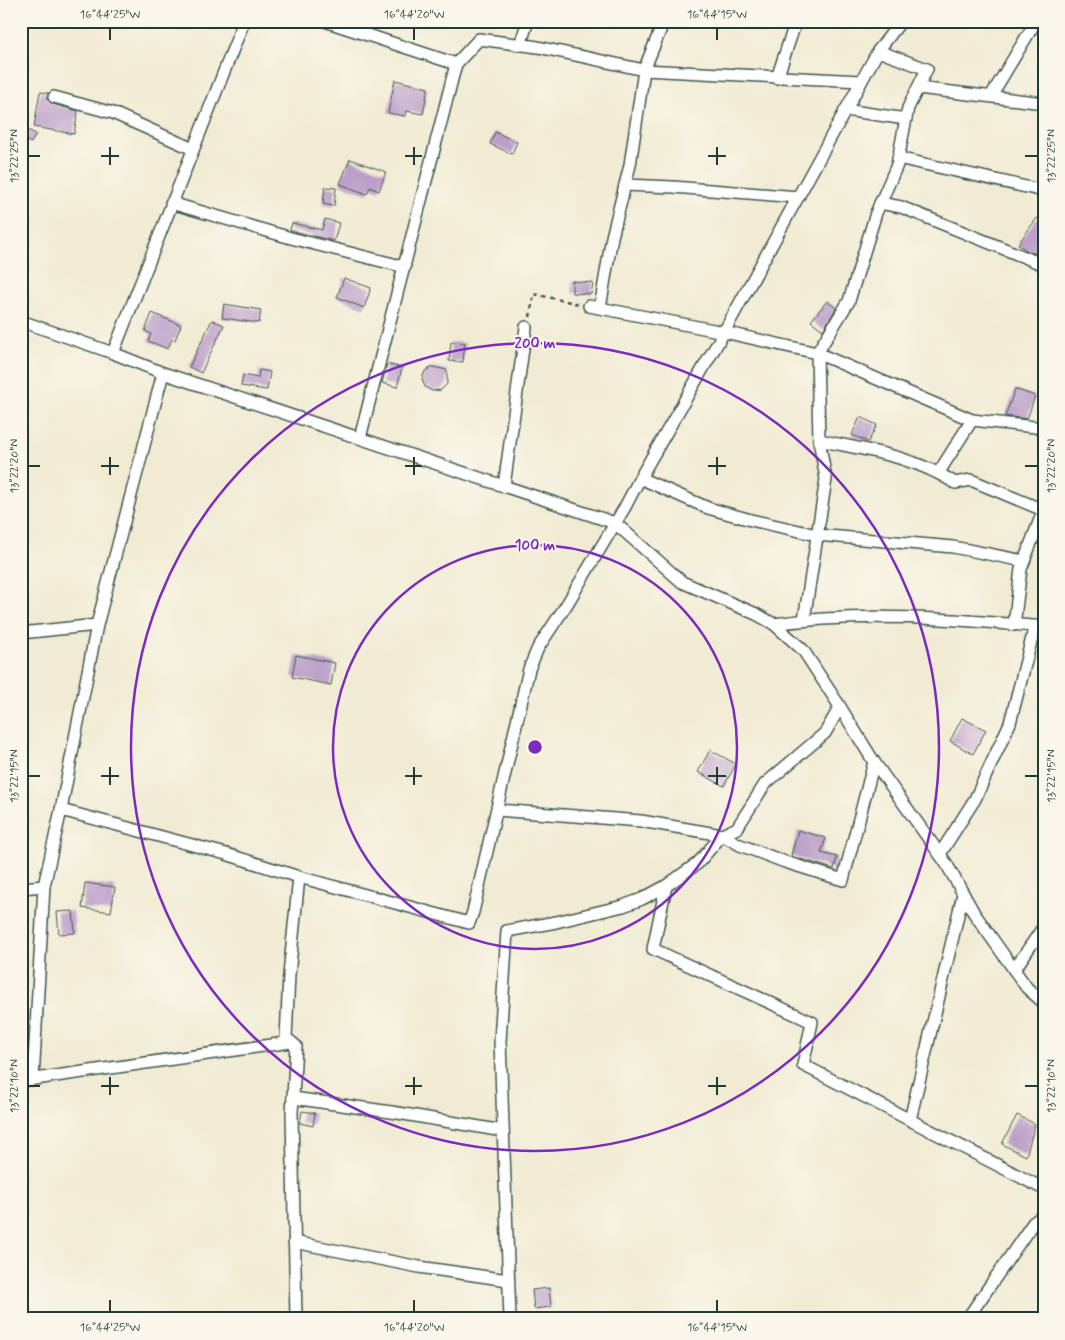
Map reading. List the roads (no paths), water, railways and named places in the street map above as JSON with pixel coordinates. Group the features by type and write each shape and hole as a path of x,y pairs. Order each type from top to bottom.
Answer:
{"street":[{"path":"113,353 244,21"},
{"path":"325,21 456,64"},
{"path":"520,45 528,21"},
{"path":"664,21 644,70 630,165 595,307 724,332 817,353 972,420 1044,428"},
{"path":"777,78 796,21"},
{"path":"61,810 226,854 299,878 469,923 498,810 529,669 538,648 567,604 625,507 724,332 878,51 901,21"},
{"path":"991,96 1036,21"},
{"path":"360,438 456,64 479,39 520,45 644,70 861,81"},
{"path":"804,620 826,478 819,440 817,353 849,301 880,203 897,165 908,108 926,69 878,51"},
{"path":"918,88 1044,103"},
{"path":"54,97 114,113 193,148"},
{"path":"846,110 906,119"},
{"path":"898,158 1044,192"},
{"path":"625,185 673,187 798,198"},
{"path":"171,203 291,238 405,267"},
{"path":"880,203 900,207 1044,265"},
{"path":"21,321 113,353 163,373 615,523 682,582 756,614 774,624 803,650 874,762 940,854 974,913 1027,988 1044,1003"},
{"path":"504,486 526,327"},
{"path":"163,373 97,625 61,810 44,886 27,1080 291,1042"},
{"path":"939,472 972,420"},
{"path":"819,440 903,458 939,472 955,482 971,480 1044,510 1021,569 1014,624"},
{"path":"640,478 708,508 817,535 953,547 1024,561"},
{"path":"774,624 846,618 915,618 965,620 1039,627 1010,723 975,799 940,854"},
{"path":"21,633 97,625"},
{"path":"510,1319 500,1041 507,932 623,906 642,899 666,886 698,863 722,835 737,828 766,784 825,733 840,707"},
{"path":"498,810 641,820 722,835 749,849 844,880 874,762"},
{"path":"296,1319 293,1098 296,1046 286,1038 289,975 299,878"},
{"path":"21,888 44,886"},
{"path":"666,886 653,949 812,1022 803,1065 1044,1188"},
{"path":"910,1120 963,894"},
{"path":"1014,970 1044,926"},
{"path":"293,1098 398,1112 502,1131"},
{"path":"967,1319 1032,1224 1044,1215"},
{"path":"294,1242 419,1267 508,1280"}]}
